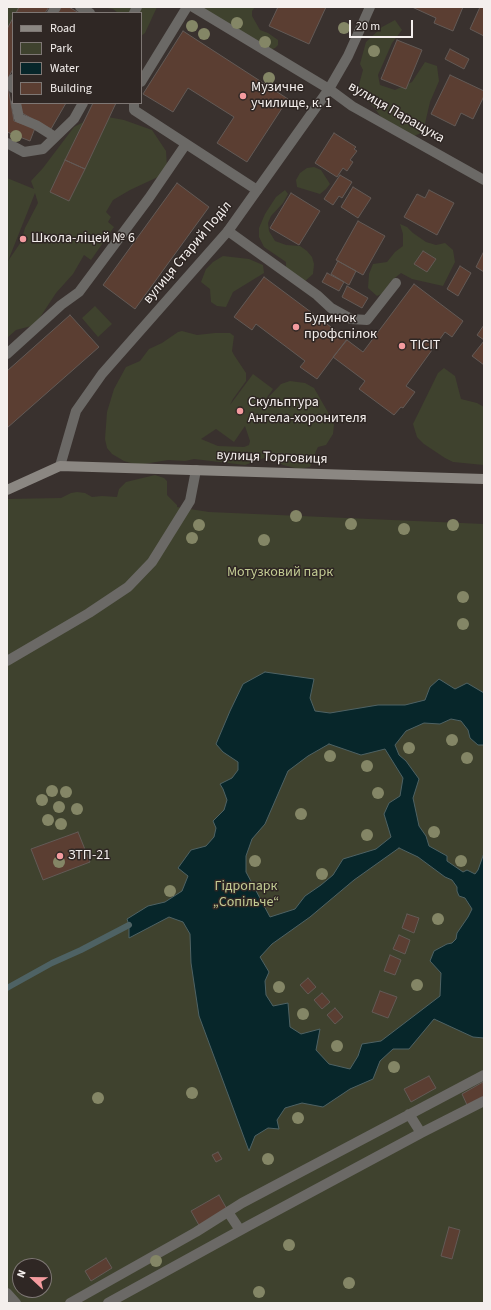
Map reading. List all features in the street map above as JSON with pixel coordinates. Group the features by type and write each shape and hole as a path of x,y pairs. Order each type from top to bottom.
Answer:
{"main road":[{"name":"вулиця Торговиця","path":"60,466 484,479"},
{"path":"7,490 60,466"}],"street":[{"path":"142,80 187,7"},
{"name":"вулиця Паращука","path":"193,7 328,88 352,106 484,180"},
{"name":"вулиця Старий Поділ","path":"60,466 76,411 102,374 228,231 328,88 348,56 370,7"},
{"path":"16,104 19,118 32,123 56,137"},
{"path":"7,143 24,152 43,149 74,119 82,104"},
{"path":"134,104 134,110 257,190"},
{"path":"7,354 61,305 79,292 149,198 186,144"},
{"path":"228,231 317,295 331,308 351,320 367,320 396,283"},
{"path":"7,661 89,613 128,587 152,562 190,501 196,470"},
{"path":"70,1303 228,1212 484,1075"},
{"path":"108,1303 240,1230 484,1101"},
{"path":"409,1114 421,1133"},
{"path":"228,1212 240,1230"},
{"path":"7,1293 16,1303"}],"green space":[{"path":"7,7 32,7 30,12 12,12 12,43 7,50"},
{"path":"102,7 157,7 145,33 142,35 142,12 117,12 113,9"},
{"path":"197,7 255,7 252,11 252,16 260,30 268,33 278,40 278,45 270,50"},
{"path":"395,20 402,30 392,43 378,75 380,85 395,90 412,82 425,62 437,66 439,81 430,102 423,132 410,138 394,135 373,106 357,92 363,70 360,64 366,42 382,27"},
{"path":"97,115 124,120 152,130 166,151 167,167 160,176 113,200 106,212 111,217 108,222 114,227 91,260 84,255 73,274 56,293 35,325 16,330 7,338 7,178 34,189 31,181 43,168 74,127","holes":["35,193 38,203 25,228 21,242 8,261"]},
{"path":"314,167 321,170 330,184 320,194 297,187 296,180 300,173 307,168"},
{"path":"285,190 288,194 283,203 271,216 268,223 269,231 275,241 286,245 300,246 312,257 314,264 313,274 304,282 286,269 286,262 264,247 259,237 259,228 265,214 276,197"},
{"path":"400,224 407,227 426,242 436,245 445,243 453,250 455,262 443,286 412,279 401,273 391,281 383,293 377,296 368,288 369,274 373,264 387,262 395,252 403,246 403,234"},
{"path":"223,256 249,259 263,265 264,273 233,292 226,307 217,306 211,302 210,289 201,282 206,269 213,262"},
{"path":"95,306 112,324 98,337 82,318"},
{"path":"182,331 197,335 230,333 234,336 232,351 246,373 246,381 230,405 253,374 273,389 262,404 281,384 290,381 305,383 314,388 334,425 333,434 326,445 318,447 310,467 299,469 283,465 275,460 264,458 245,465 194,459 185,461 168,460 138,465 124,461 112,454 107,448 105,439 107,412 114,389 126,367 140,361 149,349 162,343 178,332","holes":["245,426 250,441 249,445 244,447 218,446 201,439 216,429 234,442"]},
{"path":"444,368 455,376 461,399 477,403 484,407 484,465 453,462 424,444 417,437 413,424 438,373"},
{"name":"Гідропарк „Сопільче“","path":"155,475 164,478 167,481 167,495 177,505 177,507 209,512 484,524 484,1303 7,1303 7,499 61,498 77,492 85,493 92,497 117,497 119,489 126,482"}],"water":[{"path":"265,672 314,679 310,698 315,711 330,713 378,705 405,705 425,700 430,687 439,679 455,689 467,683 484,693 484,745 478,745 470,738 468,730 461,721 451,719 440,724 424,723 406,731 395,745 399,755 406,761 419,779 413,798 419,826 426,836 429,846 447,856 447,861 463,872 467,870 475,874 484,853 484,1038 473,1037 434,1019 409,1049 393,1049 380,1061 373,1079 350,1089 323,1107 302,1103 285,1108 277,1120 279,1129 268,1128 255,1136 249,1151 199,1016 191,963 190,934 183,922 169,917 129,938 129,925 127,919 148,906 165,902 182,891 188,876 178,868 191,850 206,846 214,837 216,828 213,821 224,810 227,800 220,784 232,778 238,770 238,762 223,752 216,744 243,684","holes":["329,744 361,755 385,749 403,778 400,796 389,803 384,814 391,837 376,849 343,859 333,875 305,896 295,909 270,917 246,872 246,856 252,839 265,824 288,771 308,756","399,848 418,857 445,877 452,880 457,887 459,896 465,898 472,909 457,933 456,939 452,943 434,951 430,961 441,973 440,996 381,1041 362,1044 358,1056 350,1069 329,1064 316,1050 320,1029 301,1034 290,1027 288,1003 273,1006 266,995 265,981 269,972 260,957 272,944 310,917 354,880"]}],"building":[{"path":"19,7 49,7 46,12 16,12"},
{"path":"61,7 69,7 77,12 58,12"},
{"path":"278,7 326,7 309,44 269,26"},
{"path":"412,7 463,7 453,31 434,23 436,18"},
{"path":"480,7 484,7 484,36 470,29"},
{"path":"12,20 12,71 7,80 7,29"},
{"name":"Музичне училище, к. 1","path":"183,31 288,99 247,162 217,143 234,117 188,88 173,112 143,94"},
{"path":"397,40 422,50 406,89 381,79"},
{"path":"450,49 469,59 464,69 445,59"},
{"path":"450,75 484,91 484,96 473,119 461,113 455,126 431,114"},
{"path":"7,81 14,121 35,128 30,141 7,132"},
{"path":"20,104 65,104 51,129 22,113"},
{"path":"93,104 116,104 85,169 65,160"},
{"path":"334,133 356,147 354,149 357,151 350,160 353,162 347,171 343,168 337,177 315,163"},
{"path":"65,160 85,169 69,201 50,192"},
{"path":"340,175 352,182 342,198 339,196 333,205 324,199"},
{"path":"177,183 209,207 135,309 103,285"},
{"path":"353,187 371,198 358,218 341,207"},
{"path":"429,190 454,203 437,235 404,217 417,194 425,198"},
{"path":"291,193 320,211 299,245 270,228"},
{"path":"358,221 385,236 363,275 336,260"},
{"path":"423,251 436,259 427,272 414,264"},
{"path":"484,251 484,272 476,267"},
{"path":"338,261 356,271 349,285 331,274"},
{"path":"460,266 471,273 458,296 447,289"},
{"path":"327,273 344,282 339,291 322,282"},
{"name":"Будинок профспілок","path":"264,277 347,339 317,379 300,367 305,361 256,324 252,330 234,317"},
{"name":"ТІСІТ","path":"414,284 463,321 452,337 445,332 406,386 415,392 403,408 401,407 394,415 359,389 365,381 333,357 347,340 363,352"},
{"path":"347,286 368,298 362,308 342,297"},
{"path":"70,315 99,347 7,428 7,371"},
{"path":"484,325 484,340 477,335"},
{"path":"484,341 484,365 472,356"},
{"name":"ЗТП-21","path":"78,832 90,862 43,880 31,849"},
{"path":"407,914 419,918 414,933 402,928"},
{"path":"399,935 410,940 405,954 393,949"},
{"path":"390,955 401,960 395,975 384,971"},
{"path":"308,978 316,987 308,994 300,985"},
{"path":"380,991 397,997 388,1018 372,1012"},
{"path":"322,993 330,1002 322,1009 314,1000"},
{"path":"335,1008 343,1017 335,1024 327,1015"},
{"path":"429,1076 436,1088 411,1102 404,1089"},
{"path":"483,1082 484,1099 468,1107 462,1094"},
{"path":"218,1152 222,1159 216,1162 212,1155"},
{"path":"219,1195 228,1211 200,1227 191,1211"},
{"path":"449,1227 460,1230 452,1259 441,1256"},
{"path":"106,1258 112,1268 91,1281 85,1271"}],"waterway":[{"path":"7,988 52,963 129,925"}],"place":[{"name":"Музичне училище, к. 1","path":"243,96"},
{"name":"Школа-ліцей № 6","path":"23,239"},
{"name":"Будинок профспілок","path":"296,327"},
{"name":"ТІСІТ","path":"402,346"},
{"name":"Скульптура Ангела-хоронителя","path":"240,411"},
{"name":"ЗТП-21","path":"60,856"}],"park label":[{"name":"Мотузковий парк","path":"280,573"}]}
